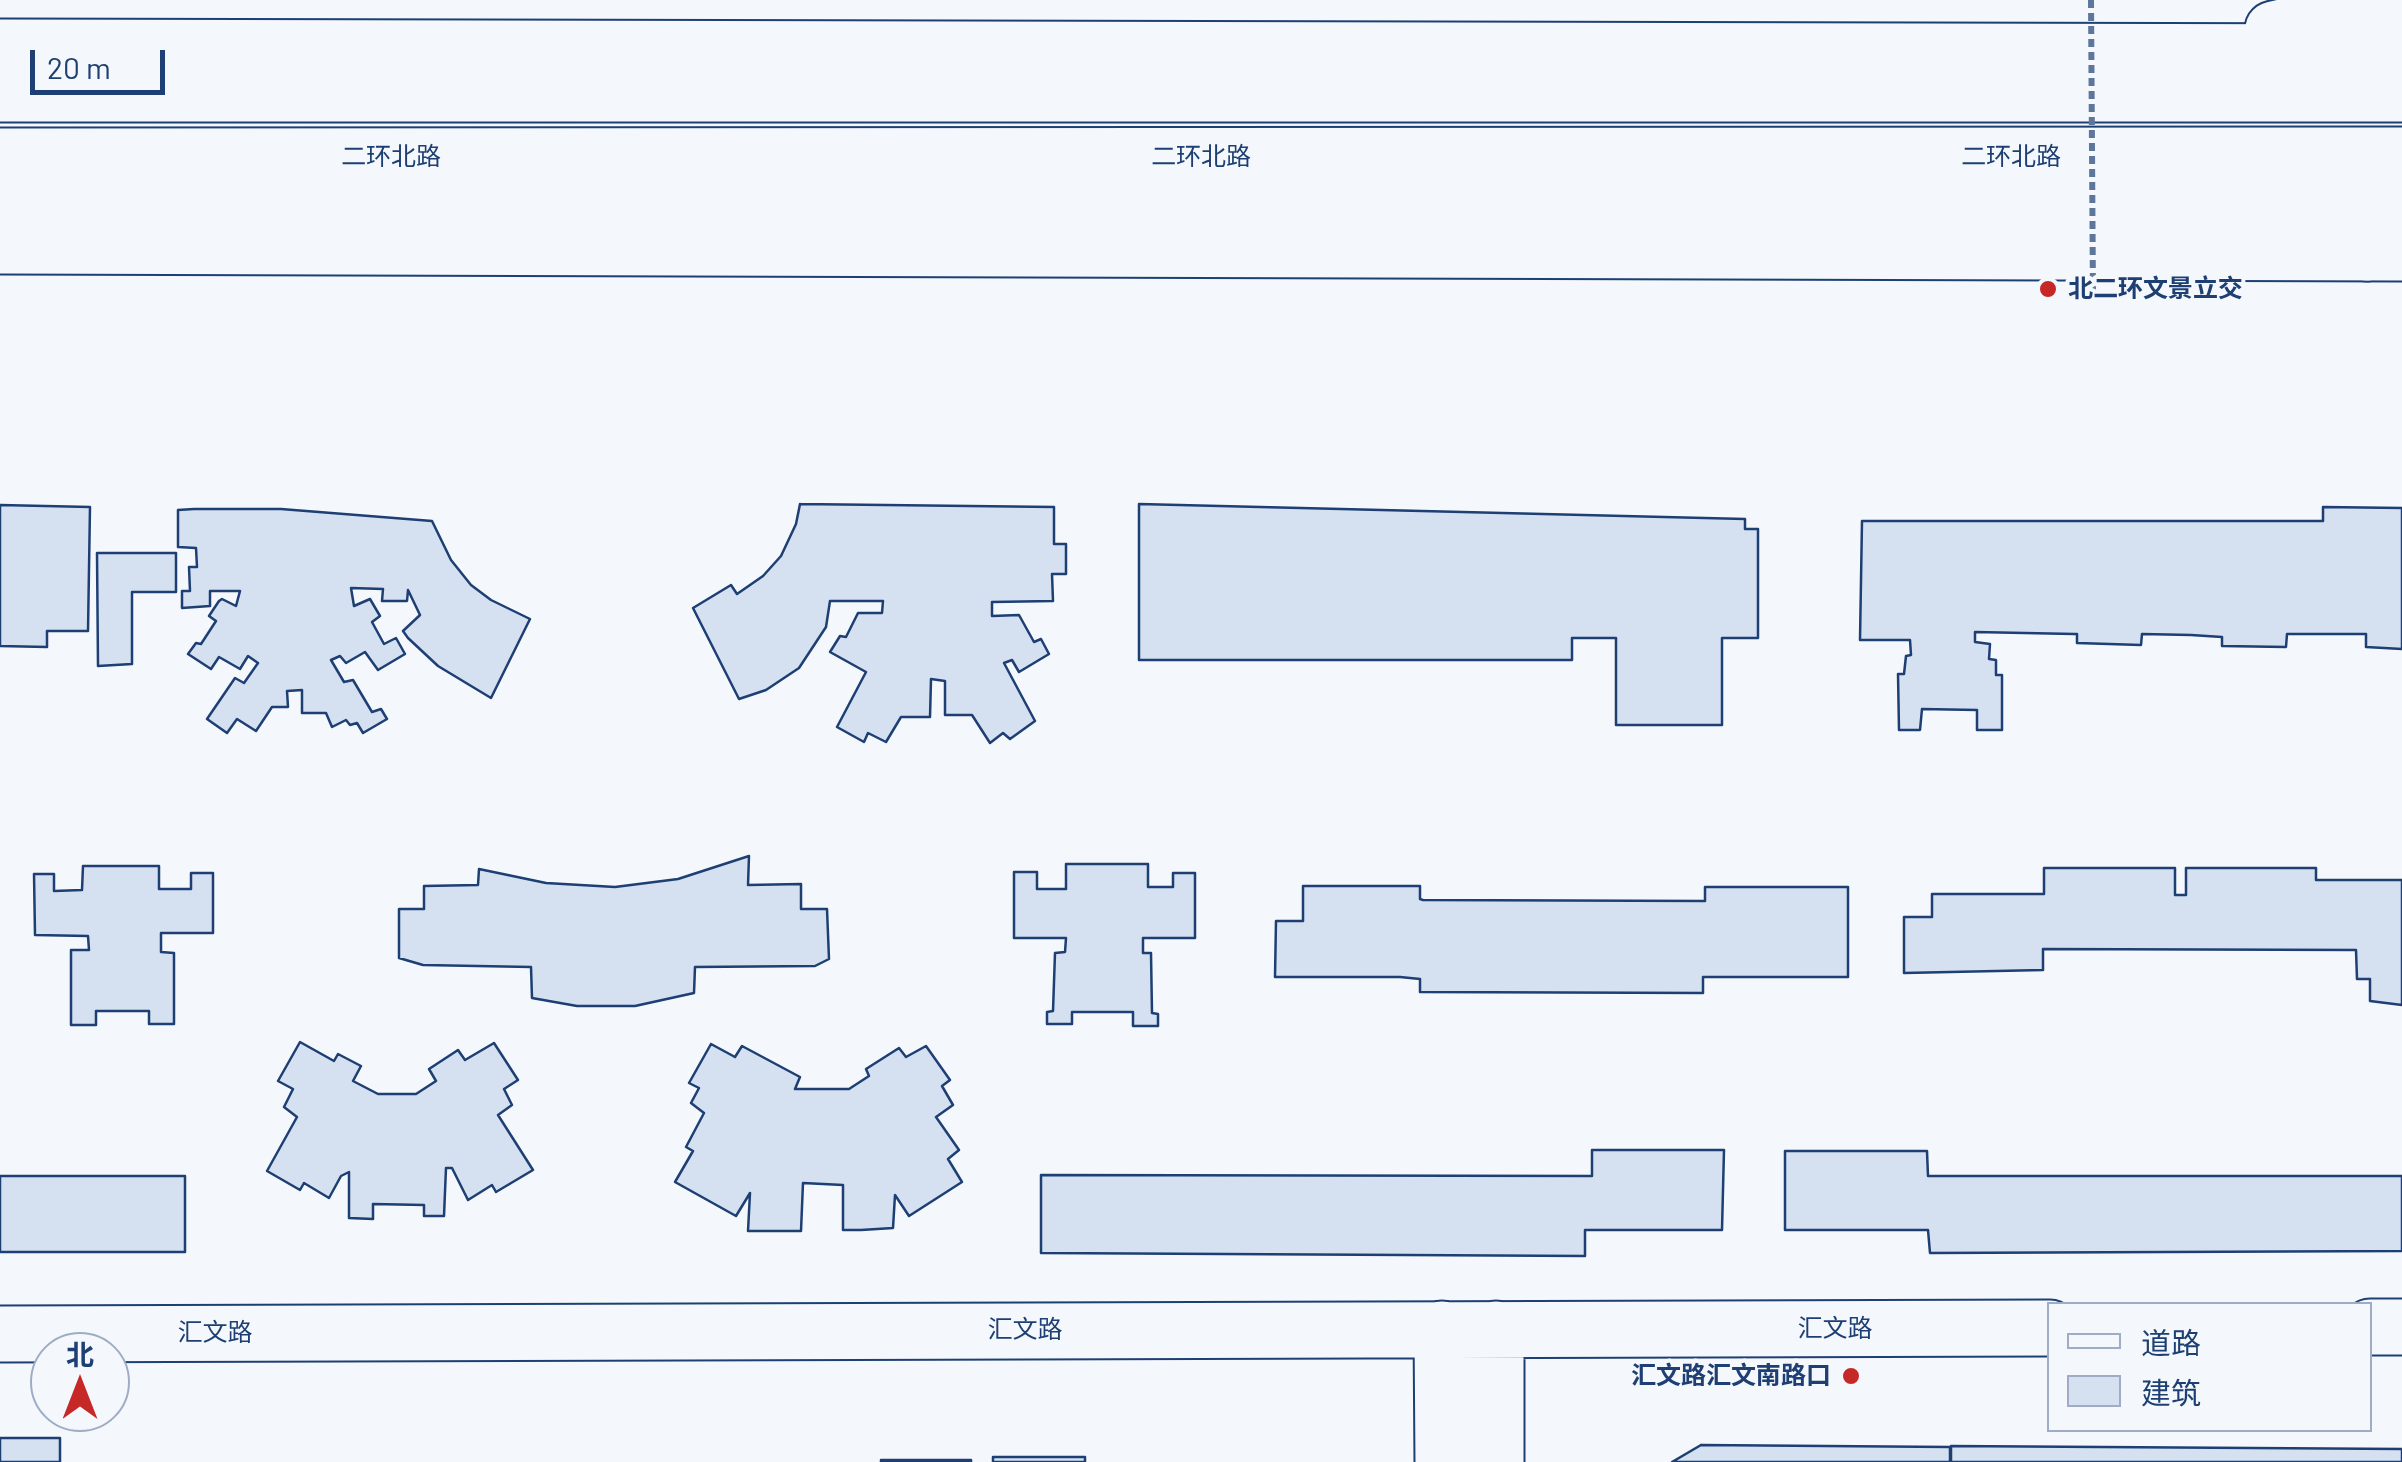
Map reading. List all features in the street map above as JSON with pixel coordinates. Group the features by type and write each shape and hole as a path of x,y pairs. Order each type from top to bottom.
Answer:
{"main road":[{"path":"2156,52 2402,0"},
{"path":"25,94 242,47"},
{"path":"0,48 2402,52"},
{"path":"388,48 573,94"},
{"path":"25,94 2402,94"},
{"name":"二环北路","path":"14,159 2402,156"},
{"path":"884,157 1158,203"},
{"path":"2174,200 2390,257"},
{"path":"0,204 2402,201"},
{"path":"0,246 2390,257"},
{"path":"2372,1327 2402,1327"},
{"name":"汇文路","path":"0,1334 2047,1328"},
{"path":"1442,1330 1443,1462"},
{"path":"1496,1330 1496,1462"}],"path":[{"path":"2091,0 2093,298"}],"building":[{"path":"800,504 1054,507 1054,544 1066,544 1066,574 1052,574 1053,601 992,602 992,616 1019,615 1034,642 1041,639 1049,654 1019,672 1012,660 1004,663 1035,721 1010,739 1003,733 990,743 972,715 945,715 945,681 931,679 930,717 901,717 886,742 868,733 864,742 837,727 866,672 830,652 840,636 846,637 858,613 882,613 883,601 830,601 826,627 799,668 766,690 739,699 693,608 731,585 737,594 763,576 781,556 796,524"},
{"path":"1139,504 1745,519 1745,529 1758,529 1758,638 1722,638 1722,725 1616,725 1616,638 1572,638 1572,660 1139,660"},
{"path":"0,505 90,507 88,631 47,631 47,647 0,646"},
{"path":"2323,507 2402,508 2402,649 2366,647 2366,634 2287,634 2286,647 2222,646 2222,637 2191,635 2142,634 2141,645 2077,643 2077,634 1975,632 1975,642 1990,644 1989,659 1996,660 1996,675 2002,675 2002,730 1977,730 1977,710 1922,709 1920,730 1899,730 1898,674 1904,674 1906,656 1911,655 1910,640 1860,640 1862,521 2323,521"},
{"path":"281,509 432,521 451,560 471,585 491,600 530,619 491,698 438,666 408,638 403,631 420,615 408,590 407,601 382,601 383,589 351,588 354,606 370,599 380,616 372,622 384,644 396,638 405,654 378,670 365,652 346,663 340,656 331,660 344,682 353,680 372,712 381,709 387,719 363,733 357,723 350,725 346,720 332,727 326,713 302,713 302,690 287,691 288,707 272,707 256,731 237,719 227,733 207,719 235,678 244,683 258,663 248,656 240,669 219,657 211,669 188,654 196,643 201,644 216,621 209,616 219,601 236,606 240,591 210,591 210,606 182,608 182,591 190,591 189,567 197,567 196,548 178,547 178,510"},
{"path":"97,553 176,553 176,592 132,592 132,664 98,666"},
{"path":"749,856 748,885 801,884 801,909 827,909 829,959 815,966 695,967 694,993 635,1006 577,1006 532,998 531,967 423,965 399,958 399,909 424,909 424,886 478,885 479,869 546,883 615,887 678,879"},
{"path":"1066,864 1148,864 1148,887 1173,887 1173,873 1195,873 1195,938 1143,938 1143,953 1151,953 1152,1013 1158,1014 1158,1026 1133,1026 1133,1012 1072,1012 1072,1024 1047,1024 1047,1012 1053,1011 1055,953 1065,952 1066,938 1014,938 1014,872 1037,872 1037,889 1066,889"},
{"path":"83,866 159,866 159,889 191,889 191,873 213,873 213,933 161,933 161,952 174,953 174,1024 149,1024 149,1011 96,1011 96,1025 71,1025 71,950 89,950 88,936 35,935 34,874 54,874 54,891 82,890"},
{"path":"2044,868 2175,868 2175,895 2186,895 2186,868 2316,868 2316,880 2402,880 2402,1005 2370,1001 2370,979 2357,979 2356,950 2043,949 2043,970 1904,973 1904,917 1932,917 1932,894 2044,894"},
{"path":"1303,886 1420,886 1423,900 1705,901 1705,887 1848,887 1848,977 1703,977 1703,993 1420,992 1420,979 1275,977 1276,921 1303,921"},
{"path":"300,1042 334,1061 338,1054 361,1066 353,1081 378,1094 416,1094 436,1081 429,1069 458,1050 465,1060 494,1043 518,1080 504,1089 512,1105 498,1115 533,1170 496,1192 492,1185 468,1200 452,1168 446,1168 444,1216 424,1216 424,1205 373,1204 373,1219 349,1218 349,1172 341,1176 329,1198 304,1183 300,1190 267,1171 297,1117 284,1107 293,1089 278,1081"},
{"path":"711,1044 735,1057 742,1046 800,1077 795,1089 849,1089 869,1076 866,1069 899,1048 906,1057 926,1046 950,1080 942,1086 953,1105 936,1117 959,1150 948,1159 962,1182 909,1216 895,1195 893,1228 861,1230 843,1230 843,1185 803,1183 801,1231 748,1231 750,1193 736,1216 675,1182 693,1151 686,1147 704,1113 691,1103 699,1088 689,1083"},
{"path":"1592,1150 1724,1150 1722,1230 1585,1230 1585,1256 1041,1253 1041,1175 1592,1176"},
{"path":"1785,1151 1927,1151 1928,1176 2402,1176 2402,1251 1930,1253 1928,1230 1785,1230"},
{"path":"0,1176 185,1176 185,1252 0,1252"},
{"path":"0,1438 60,1438 60,1462 0,1462"},
{"path":"1701,1445 1950,1447 1950,1462 1672,1462"},
{"path":"1951,1446 2402,1449 2402,1462 1951,1462"},
{"path":"993,1457 1085,1457 1085,1462 993,1462"},
{"path":"971,1460 971,1462 881,1462"}],"place":[{"name":"北二环文景立交","path":"2048,289"},
{"name":"汇文路汇文南路口","path":"1851,1376"}]}
